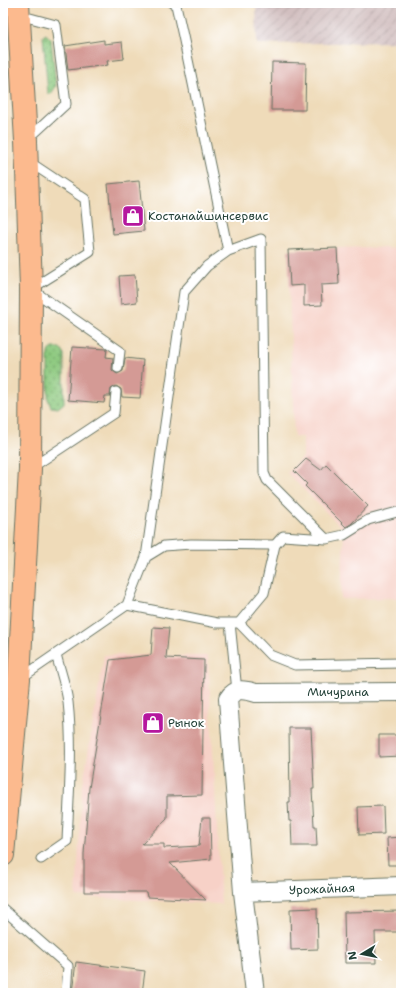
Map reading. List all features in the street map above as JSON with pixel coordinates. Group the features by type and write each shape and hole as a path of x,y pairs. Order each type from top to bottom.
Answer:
{"highway":[{"path":"3,855 6,789 19,679 30,469 30,289 27,151 19,9"}],"street":[{"name":"Мичурина","path":"237,691 246,690 256,693 401,692"},
{"path":"237,691 232,693 228,706 243,892 255,993"},
{"name":"Урожайная","path":"243,892 401,886"}],"lane":[{"path":"175,4 228,251"},
{"path":"19,9 56,25 66,104 27,151 85,198 90,252 30,289 120,351 118,368"},
{"path":"19,679 127,605 146,557 184,292 207,266 228,251 261,239 264,473 267,480 326,539"},
{"path":"30,469 114,413 116,392"},
{"path":"237,691 234,623 264,593 275,545 284,536 326,539 344,535 368,520 401,510"},
{"path":"146,557 164,546 190,544 275,545"},
{"path":"127,605 217,623 234,623 270,655 295,665 401,663"},
{"path":"40,859 67,841 71,756 70,726 67,700 56,654"},
{"path":"3,909 68,966 66,993"}],"shaded area":[{"path":"256,3 401,3 401,42 257,44"},
{"path":"362,247 401,249 401,598 341,599 344,530 287,473 303,457 303,437 294,437 288,250"},
{"name":"Рынок","path":"104,655 208,656 221,904 76,897 82,790"}],"green space":[{"path":"46,34 51,39 56,86 51,94 48,94 43,36"},
{"path":"53,348 60,348 64,354 64,403 58,408 51,407 48,399 48,352"}],"building":[{"path":"104,40 104,44 122,42 124,59 107,61 108,65 68,70 65,46"},
{"path":"272,62 306,63 305,110 271,110"},
{"path":"139,181 144,231 113,234 108,184"},
{"path":"337,248 339,284 321,285 322,305 304,306 304,285 290,286 288,250"},
{"path":"135,275 137,302 121,304 119,276"},
{"path":"72,347 107,349 106,357 113,358 112,370 117,374 123,371 125,358 143,360 140,398 122,397 121,389 116,386 111,389 110,396 105,396 104,403 68,400"},
{"path":"306,459 321,470 326,464 368,506 351,524 346,527 305,486 307,484 294,471"},
{"name":"Рынок","path":"153,627 169,628 166,658 204,660 202,795 167,796 167,818 142,844 164,844 164,848 199,846 202,818 210,818 211,859 170,863 206,900 147,897 146,892 84,892 84,854 89,788 110,660 151,655"},
{"path":"289,728 311,728 314,789 312,789 314,826 316,826 317,846 292,846 291,821 289,821 288,802 290,802"},
{"path":"379,735 401,735 401,756 379,757"},
{"path":"383,806 384,834 359,835 358,807"},
{"path":"401,837 401,865 388,865 387,838"},
{"path":"317,908 318,949 291,950 290,909"},
{"path":"401,911 401,932 375,932 376,963 345,963 344,912"},
{"path":"76,962 145,971 142,993 72,993"}],"place":[{"name":"Костанайшинсервис","path":"133,216"},
{"name":"Рынок","path":"153,723"}]}
